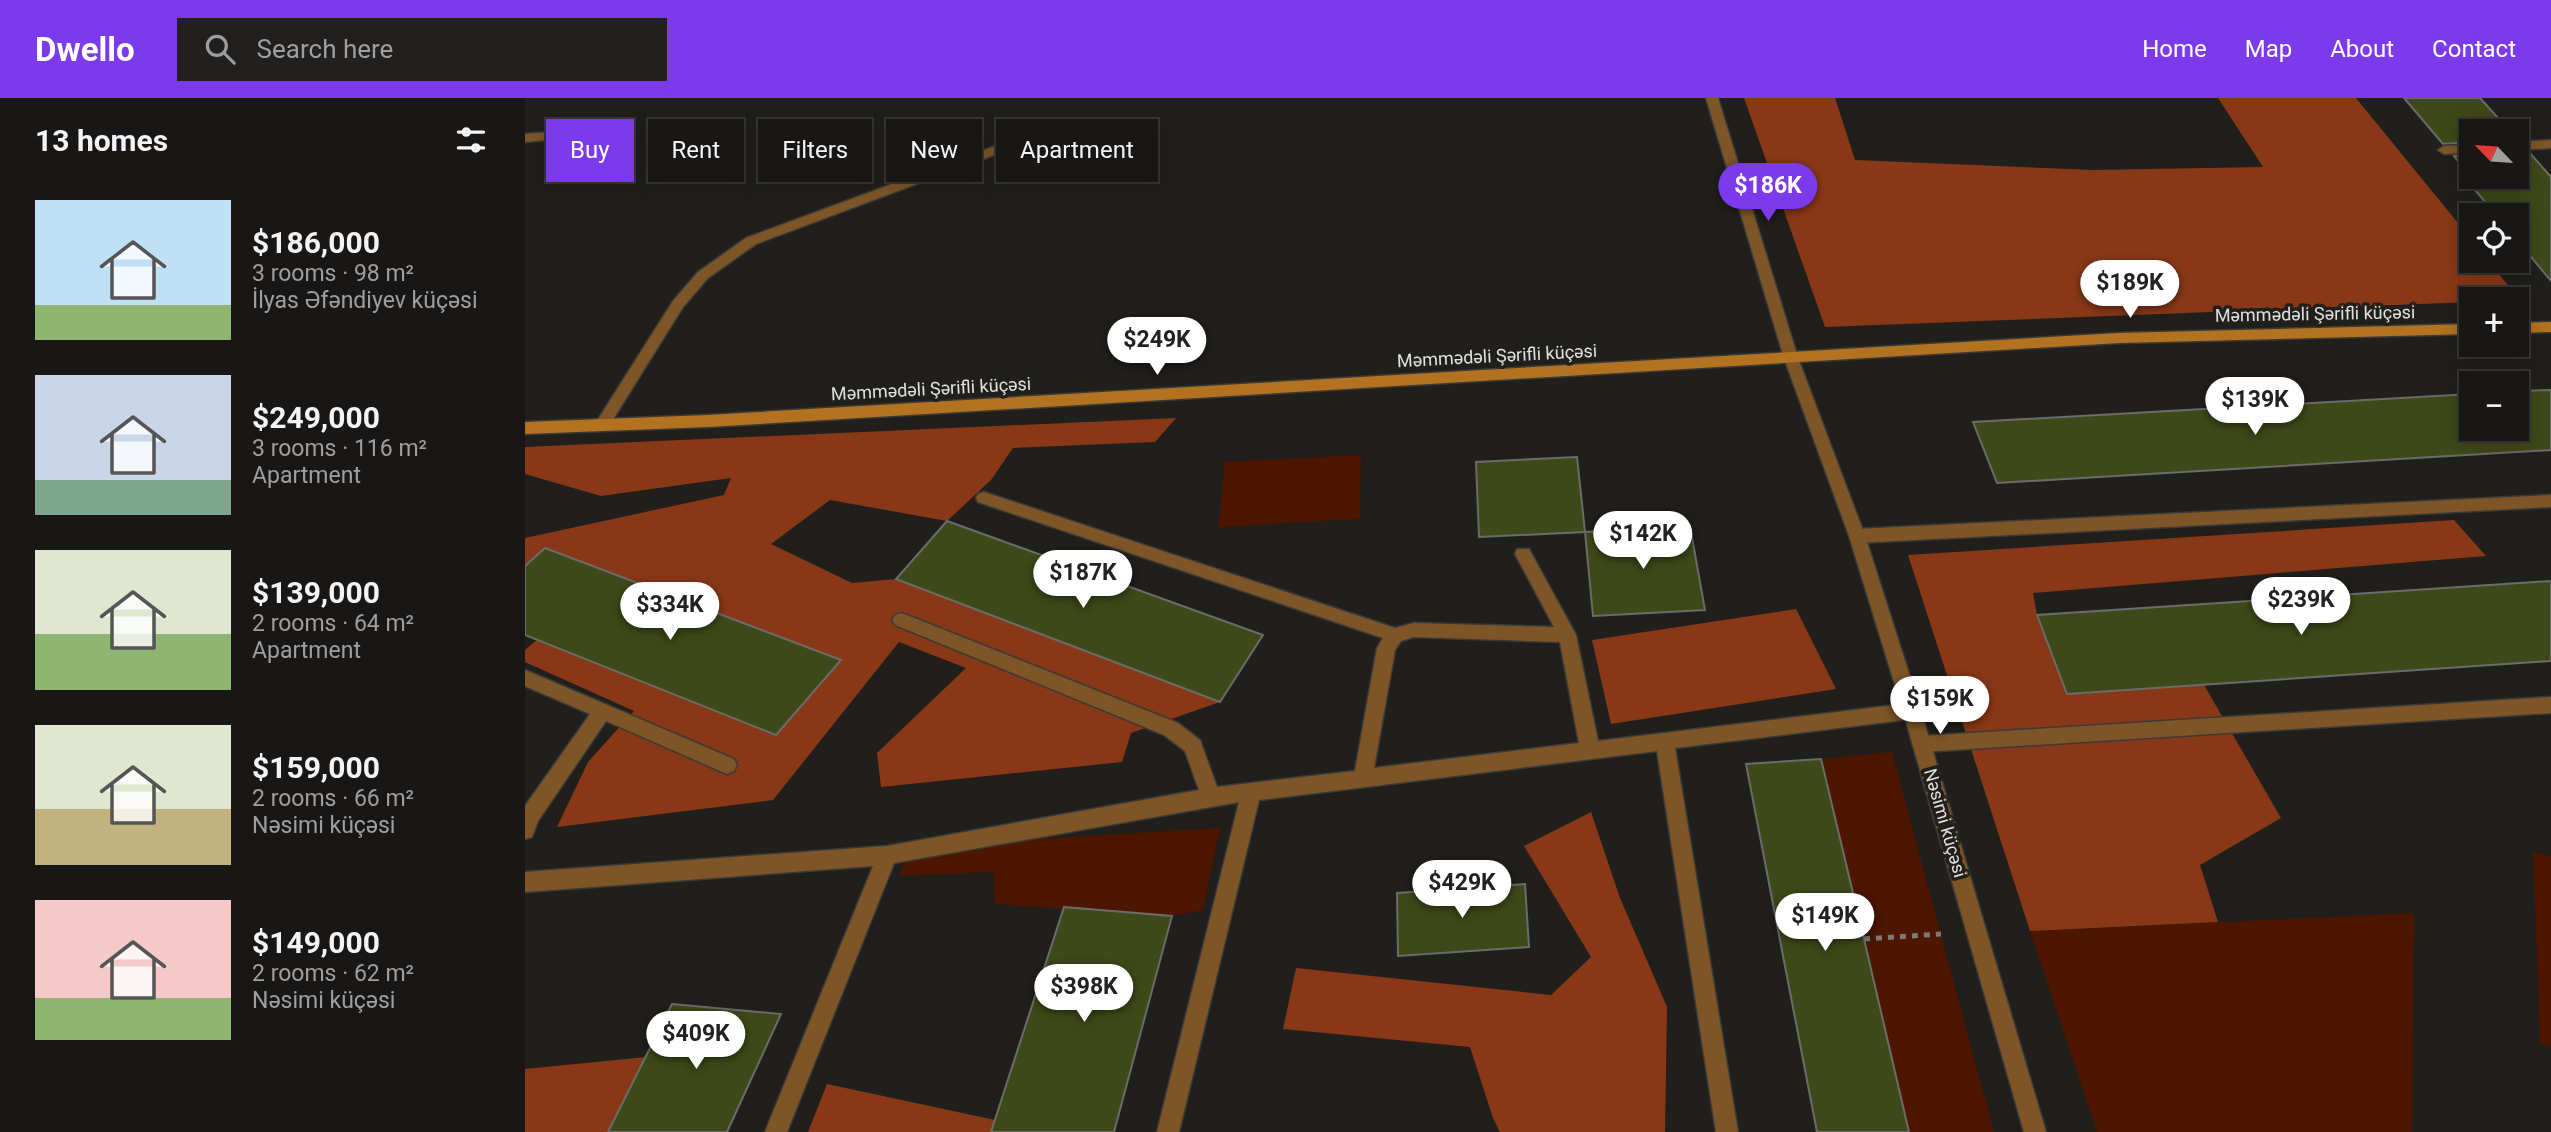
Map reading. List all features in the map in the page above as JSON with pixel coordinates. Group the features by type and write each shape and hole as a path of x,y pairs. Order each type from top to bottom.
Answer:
{"street":[{"name":"Nəsimi küçəsi","path":"1712,98 1791,358 1857,536 1912,711 2035,1132"},
{"path":"525,138 546,136"},
{"path":"2529,145 2551,144"},
{"path":"2444,150 2459,149"},
{"path":"601,425 678,304 703,275 751,241 996,150"},
{"path":"2529,328 2551,327"},
{"name":"Məmmədəli Şərifli küçəsi","path":"525,428 2119,338 2459,329"},
{"path":"983,498 1395,635 1414,629 1567,635"},
{"path":"1857,536 2551,501"},
{"path":"1523,554 1567,635 1590,750"},
{"path":"901,620 1171,729 1193,746 1211,797"},
{"path":"1363,779 1386,648 1395,635"},
{"path":"525,678 727,765"},
{"path":"1922,744 2551,705"},
{"path":"525,882 887,855 1211,797 1912,711"},
{"path":"525,830 529,817 602,712"},
{"path":"1665,741 1727,1132"},
{"path":"1168,1132 1251,792"},
{"path":"776,1132 887,855"}],"path":[{"path":"1864,939 1941,934"}],"shaded area":[{"path":"1744,98 1835,98 1855,160 2093,170 2263,167 2218,98 2356,98 2459,224 2459,273 2498,273 2509,287 2459,287 2459,302 1825,327"},
{"path":"1176,418 1155,442 1013,448 991,480 947,521 830,500 771,544 852,583 896,579 1220,702 1131,733 1122,762 881,787 877,753 966,668 899,642 773,800 557,827 588,762 634,711 525,662 525,650 537,640 775,735 841,660 525,567 525,538 724,495 731,478 601,496 525,474 525,447"},
{"path":"1361,455 1360,519 1218,527 1225,462"},
{"path":"2454,520 2486,556 2033,593 2037,615 2067,694 2204,685 2281,818 2200,865 2218,922 2030,931 1908,555"},
{"path":"1796,609 1836,689 1611,724 1592,640"},
{"path":"1892,752 1994,1132 1909,1132 1821,759"},
{"path":"1591,812 1620,898 1667,1007 1665,1132 1500,1132 1470,1047 1283,1029 1296,968 1551,995 1591,957 1524,846"},
{"path":"1220,828 1203,910 1172,916 995,904 993,872 899,876 913,846"},
{"path":"2533,851 2551,857 2551,1047 2540,1042"},
{"path":"2414,913 2412,1132 2097,1132 2030,931"},
{"path":"646,1057 608,1132 525,1132 525,1069"},
{"path":"827,1084 995,1120 991,1132 808,1132"}],"building":[{"path":"2404,98 2480,98 2499,119 2459,119 2459,143 2443,144"},
{"path":"2529,152 2551,177 2551,281 2529,254 2529,203 2486,203 2474,189 2529,189"},
{"path":"2551,390 2551,450 1997,483 1973,422 2459,395 2459,441 2529,441 2529,391"},
{"path":"1577,457 1585,532 1479,537 1476,462"},
{"path":"947,521 1263,635 1220,702 896,579"},
{"path":"1690,526 1705,610 1593,616 1585,532"},
{"path":"545,548 841,660 776,735 525,635 525,566"},
{"path":"2551,581 2551,661 2067,694 2037,615"},
{"path":"1821,759 1909,1132 1817,1132 1746,764"},
{"path":"1525,884 1529,947 1398,956 1397,893"},
{"path":"1064,907 1172,916 1114,1132 991,1132"},
{"path":"672,1004 781,1014 727,1132 608,1132"}]}
